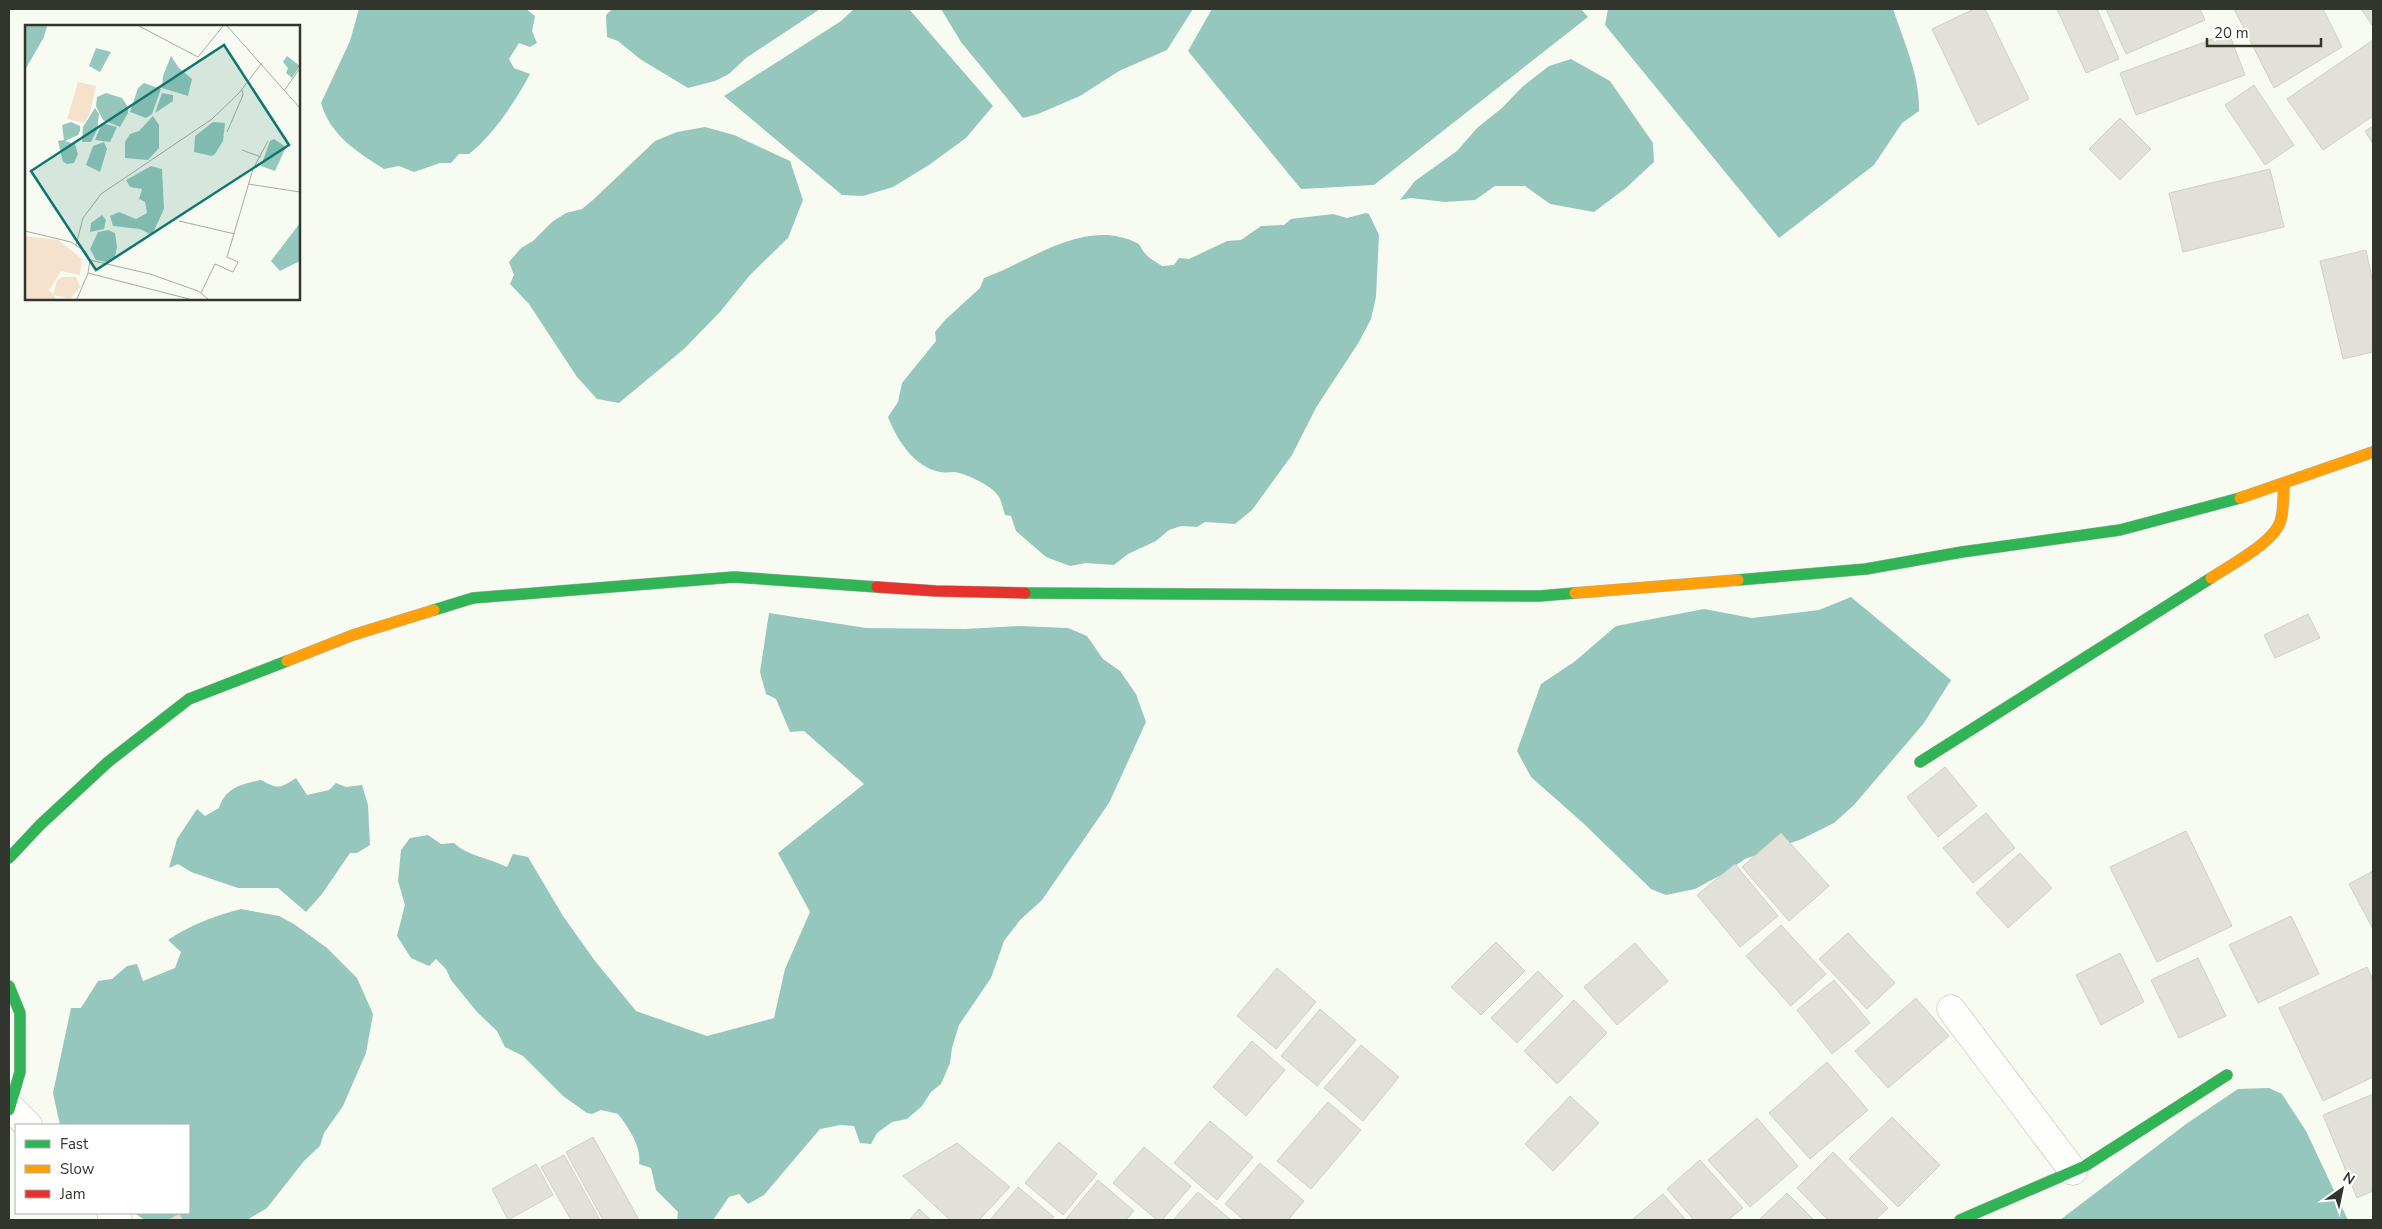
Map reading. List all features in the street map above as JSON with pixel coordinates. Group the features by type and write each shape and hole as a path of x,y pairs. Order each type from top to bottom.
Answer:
{"street":[{"path":"9,858 40,825 108,762 189,699 353,635 473,598 734,577 936,591 1132,595 1540,596 1866,569 1962,552 2120,530 2246,496 2373,452"},
{"path":"1920,762 2208,580 2266,541 2276,530 2281,520 2284,484"},
{"path":"9,986 20,1013 20,1072 16,1114"},
{"path":"1951,1009 2073,1171"},
{"path":"1960,1220 2085,1166 2227,1075"}],"water":[{"path":"359,9 526,9 535,16 532,31 537,43 530,47 519,43 509,59 514,68 530,74 503,117 487,137 469,154 459,154 451,163 440,163 414,172 399,166 384,169 346,142 331,124 321,103 350,41"},
{"path":"612,9 820,9 746,58 729,74 715,81 688,88 640,59 618,41 607,37 606,15"},
{"path":"854,9 909,9 993,106 966,138 929,165 893,187 863,196 842,195 724,96 841,21"},
{"path":"941,9 1193,9 1167,50 1119,71 1080,96 1038,114 1023,118 961,42"},
{"path":"1212,9 1581,9 1588,17 1374,185 1301,189 1188,51"},
{"path":"1608,9 1893,9 1914,72 1919,98 1919,111 1902,123 1874,165 1779,238 1605,25"},
{"path":"1571,59 1610,81 1653,143 1654,162 1626,188 1594,212 1550,204 1525,186 1495,186 1475,200 1445,202 1411,198 1400,200 1415,181 1457,151 1477,128 1502,108 1522,87 1549,66"},
{"path":"705,127 734,135 790,161 803,200 788,238 750,275 720,312 684,349 619,403 597,399 577,377 529,304 510,284 514,275 509,262 521,248 533,241 552,222 566,213 582,209 655,141 677,132"},
{"path":"1366,213 1369,214 1379,235 1376,297 1371,319 1359,342 1317,406 1292,455 1252,510 1235,524 1205,522 1197,527 1181,526 1169,530 1156,541 1128,554 1114,565 1086,563 1070,566 1046,557 1016,531 1011,516 1005,515 1000,499 991,489 966,475 955,472 940,472 922,465 896,435 888,417 898,402 902,383 936,341 935,332 945,320 980,288 984,278 1059,244 1078,238 1098,235 1117,236 1138,244 1148,256 1162,266 1174,265 1179,258 1189,259 1227,241 1241,240 1261,226 1284,225 1291,219 1333,214 1347,218"},
{"path":"1851,597 1951,680 1924,723 1854,805 1834,823 1802,839 1745,859 1695,889 1666,895 1651,889 1583,823 1531,777 1517,751 1541,684 1574,662 1616,626 1704,609 1752,618 1819,610"},
{"path":"769,613 866,628 965,629 1019,626 1068,628 1087,636 1103,659 1120,671 1136,694 1146,722 1109,803 1042,900 1020,920 1004,941 991,978 959,1025 952,1048 950,1063 941,1084 931,1092 922,1106 907,1119 892,1122 877,1133 871,1144 860,1143 854,1126 840,1125 820,1129 764,1195 748,1204 739,1194 729,1197 713,1220 677,1220 678,1212 656,1190 651,1168 639,1164 636,1144 630,1131 618,1114 601,1110 592,1114 587,1113 563,1096 523,1056 505,1047 497,1031 477,1012 451,980 446,969 436,959 429,966 411,958 397,936 405,905 398,881 401,850 410,838 428,835 441,844 454,843 472,854 507,867 513,854 528,857 563,916 595,961 636,1011 707,1036 774,1018 785,969 810,912 778,853 864,784 804,731 790,732 776,699 766,694 760,672"},
{"path":"296,778 307,795 329,790 336,783 346,787 362,785 368,805 370,845 357,853 350,853 322,894 306,912 278,888 238,888 191,872 178,864 169,868 177,839 197,809 205,816 219,808 230,791 247,783 261,780 279,786"},
{"path":"241,909 279,916 294,924 327,948 357,978 373,1014 366,1053 343,1106 324,1133 320,1146 304,1161 267,1208 247,1220 145,1220 136,1214 190,1214 190,1124 60,1124 53,1093 71,1008 81,1008 98,981 112,979 127,966 137,964 143,981 175,968 181,952 168,940 203,921"},
{"path":"2269,1088 2282,1094 2306,1131 2348,1220 2060,1220 2186,1124 2238,1089"}],"building":[{"path":"1974,9 1985,9 2029,99 1978,125 1932,29"},
{"path":"2057,9 2097,9 2119,59 2086,73"},
{"path":"2106,9 2200,9 2205,20 2126,54"},
{"path":"2234,9 2323,9 2342,47 2274,88"},
{"path":"2361,9 2373,9 2372,25"},
{"path":"2229,33 2245,75 2136,115 2120,73"},
{"path":"2373,40 2373,116 2323,150 2287,99"},
{"path":"2254,85 2294,145 2265,165 2225,105"},
{"path":"2120,118 2151,149 2120,180 2089,149"},
{"path":"2373,126 2373,144 2365,131"},
{"path":"2270,169 2284,227 2183,252 2169,193"},
{"path":"2366,250 2373,283 2373,352 2343,359 2320,261"},
{"path":"2308,614 2320,638 2275,658 2264,635"},
{"path":"1945,767 1977,806 1938,837 1907,797"},
{"path":"1986,813 2015,848 1973,883 1943,848"},
{"path":"2186,831 2232,926 2157,962 2110,867"},
{"path":"1781,833 1829,886 1789,921 1742,867"},
{"path":"2020,853 2052,888 2008,928 1976,893"},
{"path":"1735,864 1778,916 1740,947 1697,895"},
{"path":"2373,871 2373,929 2349,884"},
{"path":"2291,916 2319,974 2258,1003 2229,945"},
{"path":"1781,925 1826,974 1791,1006 1746,956"},
{"path":"1848,933 1895,983 1867,1009 1819,959"},
{"path":"1496,942 1525,971 1481,1015 1451,987"},
{"path":"1635,943 1668,981 1617,1025 1584,987"},
{"path":"2120,953 2144,1002 2101,1025 2076,975"},
{"path":"2198,958 2226,1016 2179,1038 2151,980"},
{"path":"2367,967 2373,980 2373,1077 2323,1101 2279,1008"},
{"path":"1277,968 1316,1002 1276,1049 1237,1016"},
{"path":"1538,971 1563,996 1517,1043 1491,1018"},
{"path":"1834,980 1870,1023 1832,1054 1797,1010"},
{"path":"1916,998 1949,1036 1888,1088 1855,1051"},
{"path":"1574,1000 1607,1033 1557,1084 1524,1051"},
{"path":"1320,1009 1356,1040 1317,1086 1281,1056"},
{"path":"1252,1041 1285,1070 1246,1116 1213,1087"},
{"path":"1361,1045 1399,1077 1363,1121 1324,1088"},
{"path":"1827,1062 1868,1110 1810,1159 1769,1113"},
{"path":"2373,1094 2373,1191 2357,1198 2323,1115"},
{"path":"1570,1096 1599,1123 1553,1171 1525,1144"},
{"path":"1328,1102 1361,1130 1311,1189 1277,1161"},
{"path":"1892,1117 1940,1165 1898,1207 1849,1159"},
{"path":"1757,1118 1798,1166 1750,1207 1708,1160"},
{"path":"1210,1121 1253,1157 1217,1200 1174,1163"},
{"path":"593,1137 639,1220 603,1220 566,1152"},
{"path":"1059,1142 1097,1174 1063,1215 1025,1183"},
{"path":"957,1143 1010,1187 979,1220 950,1220 903,1176"},
{"path":"1144,1147 1191,1186 1162,1220 1157,1220 1113,1183"},
{"path":"1833,1152 1888,1208 1875,1220 1828,1220 1797,1188"},
{"path":"564,1155 600,1220 571,1220 541,1167"},
{"path":"1700,1160 1743,1208 1728,1220 1694,1220 1667,1189"},
{"path":"1260,1163 1304,1201 1288,1220 1244,1220 1225,1204"},
{"path":"536,1164 553,1195 508,1220 492,1189"},
{"path":"1098,1180 1134,1211 1126,1220 1066,1219"},
{"path":"1018,1187 1054,1217 1051,1220 990,1220"},
{"path":"1198,1192 1231,1220 1173,1220"},
{"path":"1787,1193 1814,1220 1759,1220"},
{"path":"1663,1194 1686,1220 1632,1220"},
{"path":"919,1209 931,1220 909,1220"},
{"path":"179,1214 183,1220 168,1220"}],"traffic: fast":[{"path":"1738,580 1866,569 1962,552 2120,530 2240,498"},
{"path":"434,610 473,598 734,577 877,587"},
{"path":"1920,762 2211,578"},
{"path":"1025,593 1540,596 1575,593"},
{"path":"9,858 40,825 108,762 189,699 287,661"},
{"path":"9,986 20,1013 20,1072 9,1110"},
{"path":"1960,1220 2085,1166 2227,1075"}],"traffic: slow":[{"path":"2240,498 2373,452"},
{"path":"2211,578 2240,560 2271,536 2281,519 2284,484"},
{"path":"1575,593 1738,580"},
{"path":"287,661 353,635 434,610"}],"traffic: jam":[{"path":"877,587 936,591 1025,593"}]}
